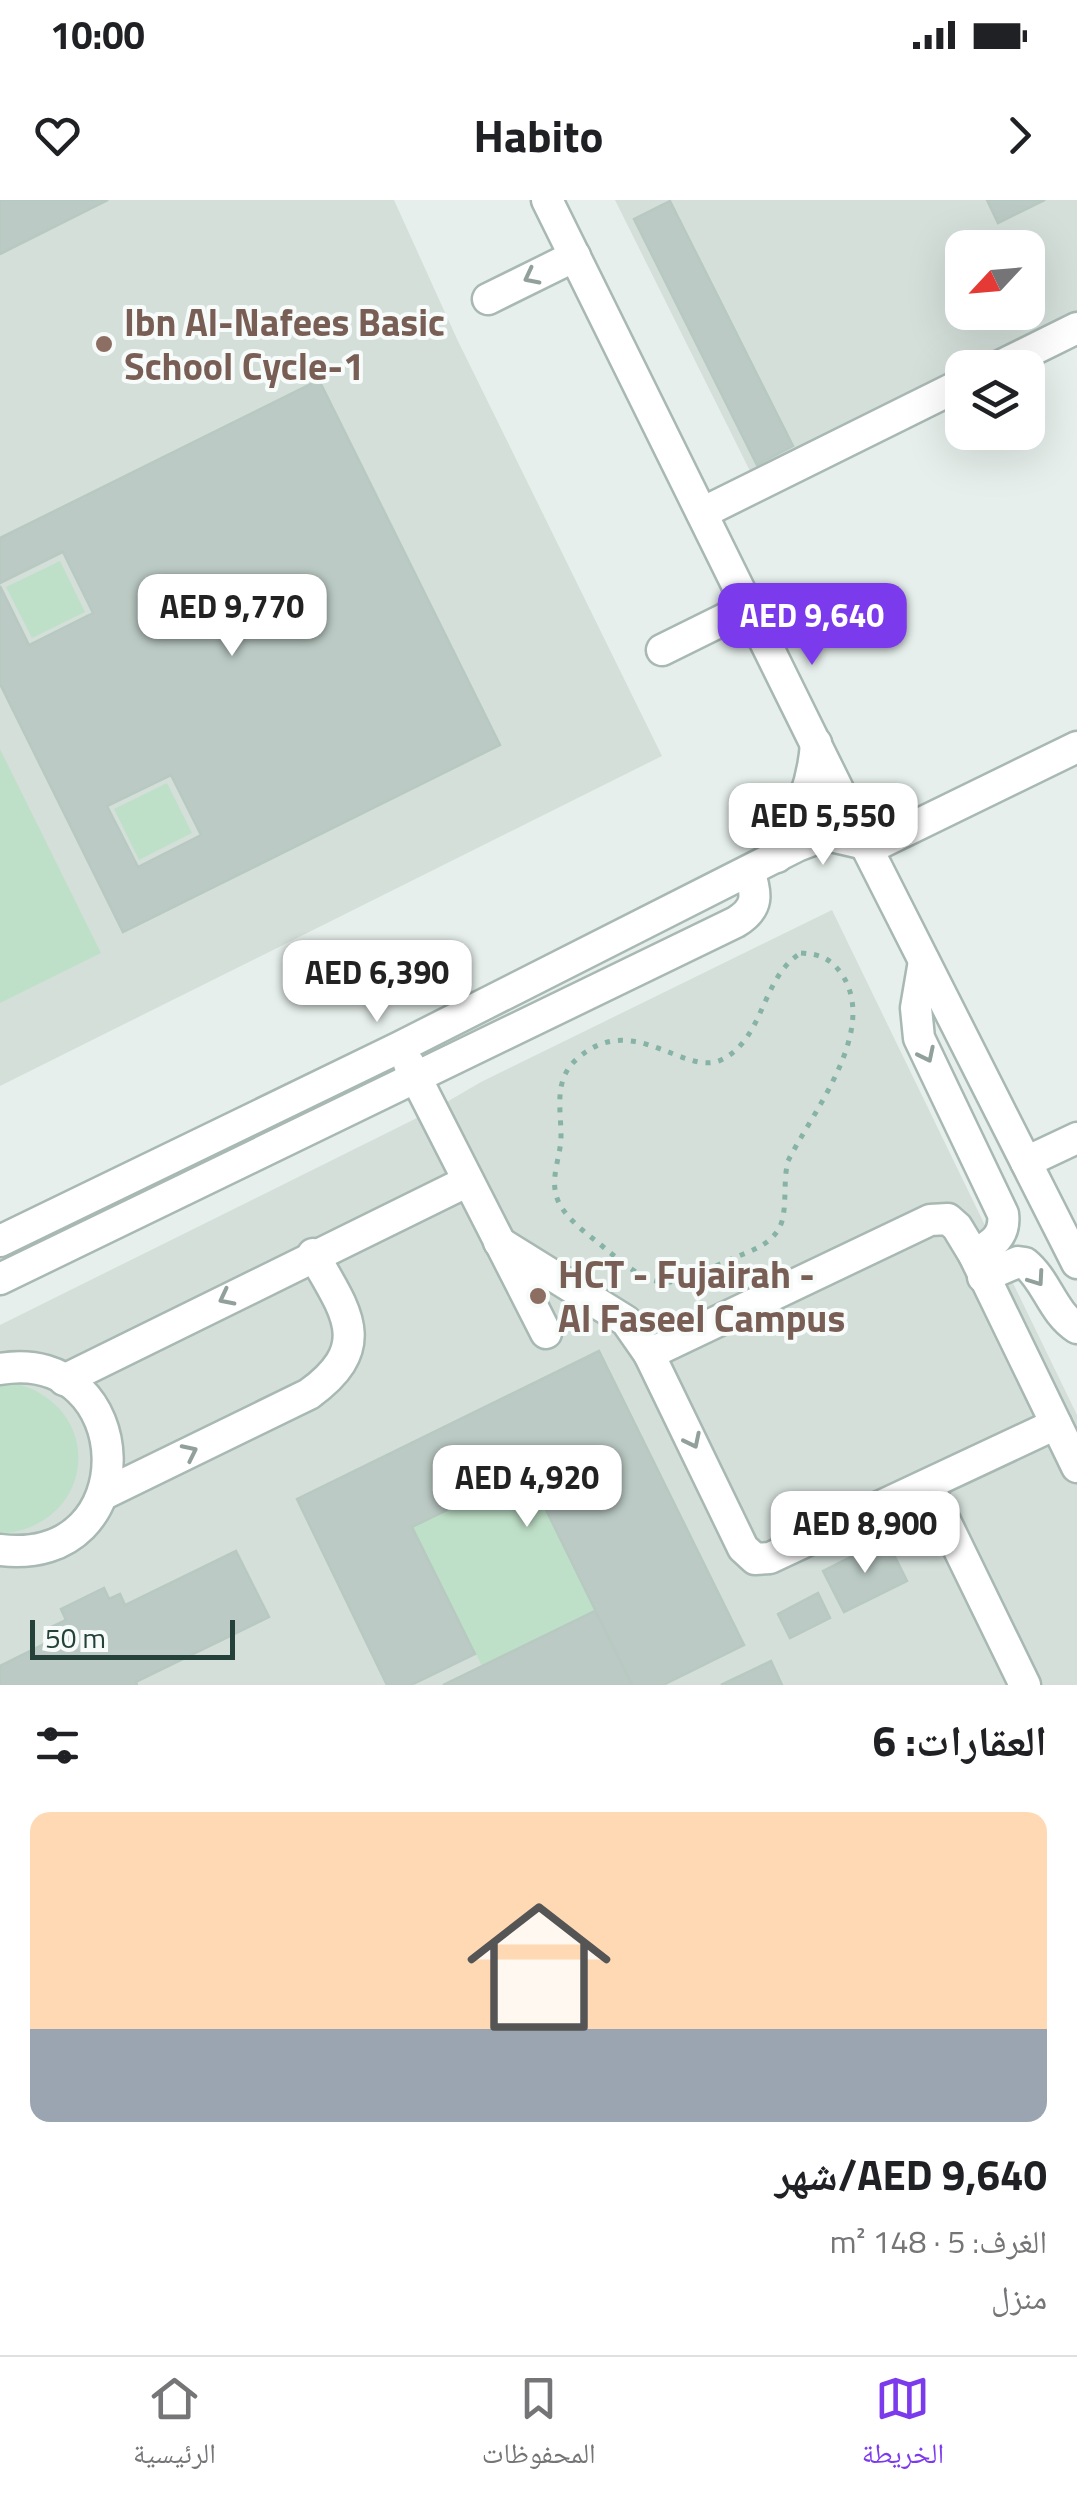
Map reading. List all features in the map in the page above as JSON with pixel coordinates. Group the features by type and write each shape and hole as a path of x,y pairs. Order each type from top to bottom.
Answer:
{"street":[{"path":"547,200 1077,1263"},
{"path":"488,299 574,256"},
{"path":"1032,350 1077,328"},
{"path":"702,513 945,392"},
{"path":"662,650 748,607"},
{"path":"778,858 810,786 816,742"},
{"path":"3,1237 400,1046 749,871 826,836 867,847 1077,747"},
{"path":"0,1279 748,915 756,892 749,871"},
{"path":"924,960 916,1008 919,1038 1003,1214 999,1237 978,1266"},
{"path":"400,1046 546,1333"},
{"path":"1026,1162 1077,1138"},
{"path":"64,1380 468,1180"},
{"path":"649,1354 936,1218 953,1222 1077,1467"},
{"path":"499,1242 617,1314 649,1354 743,1548 754,1560 770,1558 1056,1424"},
{"path":"102,1496 309,1394 344,1362 350,1338 347,1318 314,1254"},
{"path":"978,1266 1025,1263 1058,1311 1077,1328"},
{"path":"0,1550 32,1550 62,1540 86,1521 102,1496 110,1463 105,1430 89,1401 64,1380 36,1369 2,1367"},
{"path":"928,1486 1025,1685"}],"path":[{"path":"801,953 819,954 834,964 848,984 853,1009 851,1032 844,1059 788,1161 783,1178 782,1221 768,1242 685,1280 646,1280 578,1226 557,1200 554,1168 561,1139 559,1094 564,1074 577,1058 601,1043 626,1040 703,1062 720,1060 756,1024 777,976 788,960 801,953"}],"shaded area":[{"path":"0,200 394,200 457,339 662,756 0,1086"},
{"path":"615,200 1077,200 1077,311 1045,327 1045,230 945,230 945,330 1039,330 999,350 945,350 945,377 751,473"},
{"name":"HCT - Fujairah - Al Faseel Campus","path":"832,910 1077,1415 1077,1685 0,1685 0,1325"}],"green space":[{"path":"60,561 85,612 32,638 6,587"},
{"path":"0,749 101,953 0,1003"},
{"path":"167,783 192,833 139,860 114,809"},
{"path":"0,1380 35,1391 60,1409 74,1433 78,1460 73,1486 58,1509 33,1526 0,1534"},
{"path":"527,1471 595,1611 482,1666 412,1527"}],"building":[{"path":"0,200 108,200 0,254"},
{"path":"987,200 1045,200 998,223"},
{"path":"670,201 793,446 757,465 634,219"},
{"path":"319,380 500,745 123,932 0,684 0,586 29,645 93,613 63,552 0,583 0,538","holes":["171,775 201,835 138,867 107,806"]},
{"path":"599,1351 744,1645 663,1685 632,1685 527,1471 412,1527 475,1654 411,1685 387,1685 297,1499"},
{"path":"886,1539 907,1581 844,1612 823,1571"},
{"path":"236,1551 269,1617 136,1682 137,1685 0,1685 0,1666 52,1640 47,1629 66,1620 61,1609 104,1588 109,1599 120,1594 125,1605"},
{"path":"818,1593 830,1618 790,1638 778,1614"},
{"path":"595,1611 632,1685 443,1685 482,1666"},
{"path":"771,1661 782,1685 721,1685"}],"place":[{"name":"Ibn Al-Nafees Basic School Cycle-1","path":"104,344"},
{"name":"HCT - Fujairah - Al Faseel Campus","path":"538,1296"}]}
